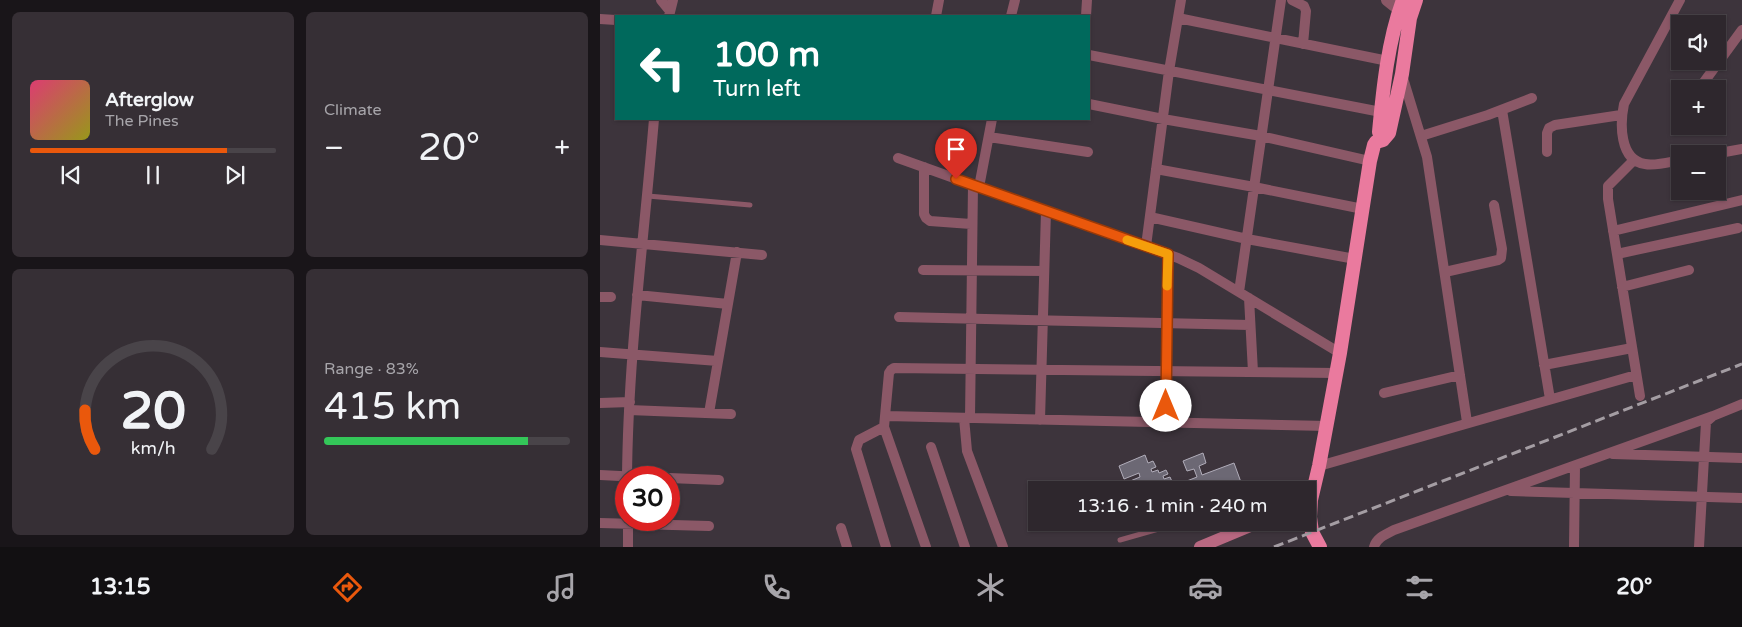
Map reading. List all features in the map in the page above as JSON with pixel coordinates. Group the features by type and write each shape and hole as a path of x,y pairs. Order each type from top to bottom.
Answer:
{"highway":[{"path":"1383,140 1379,132 1388,61 1404,9 1416,0"},
{"path":"1315,481 1340,353 1370,161 1376,142 1383,140 1389,133 1402,74 1404,9"},
{"path":"1312,531 1320,547"}],"main road":[{"path":"1200,547 1239,531"}],"street":[{"path":"661,0 669,14"},
{"path":"669,14 673,0"},
{"path":"936,15 939,0"},
{"path":"1012,15 1014,0"},
{"path":"1086,15 1087,0"},
{"path":"1146,246 1169,70 1181,0"},
{"path":"1239,292 1281,0"},
{"path":"1292,0 1304,6 1306,11 1303,44"},
{"path":"1388,0 1404,9"},
{"path":"1671,161 1645,164 1634,160 1624,143 1621,115 1624,104 1680,0"},
{"path":"1178,18 1388,61"},
{"path":"600,19 615,20"},
{"path":"1705,80 1742,30"},
{"path":"1090,55 1381,112"},
{"path":"1402,74 1427,157 1468,422"},
{"path":"1421,136 1502,110 1532,98"},
{"path":"1090,104 1261,136 1370,161"},
{"path":"1502,110 1550,399"},
{"path":"1547,152 1547,133 1549,128 1555,125 1621,115"},
{"path":"627,466 629,406 637,295 654,120"},
{"path":"992,120 976,186 972,224 967,451 1003,547"},
{"path":"989,137 1088,152"},
{"path":"1726,151 1741,147"},
{"path":"898,158 1168,254 1199,268 1340,353"},
{"path":"1634,160 1608,186 1608,200 1640,396"},
{"path":"924,167 924,214 926,218 930,221 972,224"},
{"path":"1156,169 1363,210"},
{"path":"1613,231 1742,200"},
{"path":"1445,272 1501,258 1502,249 1494,205"},
{"path":"1040,420 1046,211"},
{"path":"1150,217 1247,239 1355,259"},
{"path":"1617,254 1738,228"},
{"path":"600,240 762,255"},
{"path":"709,413 737,252"},
{"path":"1166,423 1168,254"},
{"path":"923,270 1044,271"},
{"path":"1622,287 1689,270"},
{"path":"637,295 728,304"},
{"path":"1249,298 1253,372"},
{"path":"899,317 1250,325"},
{"path":"1544,365 1632,348"},
{"path":"600,352 633,353 718,361"},
{"path":"926,547 884,427 891,370 899,367 1336,373"},
{"path":"1319,466 1636,374"},
{"path":"1384,392 1460,376"},
{"path":"600,402 731,414"},
{"path":"1374,547 1381,537 1394,530 1742,404"},
{"path":"886,416 1327,426"},
{"path":"1699,547 1705,428 1706,422 1713,416"},
{"path":"884,427 859,440 856,449 886,547"},
{"path":"931,447 965,547"},
{"path":"1607,454 1742,458"},
{"path":"1574,547 1575,466"},
{"path":"600,475 615,476"},
{"path":"680,478 719,480"},
{"path":"1505,491 1742,498"},
{"path":"600,523 615,522"},
{"path":"680,525 709,526"},
{"path":"841,528 847,547"},
{"path":"628,531 628,547"}],"lane":[{"path":"648,196 750,205"},
{"path":"1120,540 1152,531"},
{"path":"1224,531 1227,536"}],"building":[{"path":"1203,453 1206,463 1199,466 1202,475 1234,463 1241,481 1187,481 1197,477 1194,469 1187,471 1183,461"},
{"path":"1145,455 1148,463 1153,461 1156,467 1151,469 1152,472 1158,470 1159,473 1166,470 1168,474 1163,476 1164,479 1170,477 1172,481 1130,481 1140,477 1139,473 1124,479 1119,466"}],"railway":[{"path":"1274,547 1742,364"}],"slow traffic":[{"path":"1127,240 1168,254 1167,286"}],"route":[{"path":"956,179 1168,254 1166,406"}]}
